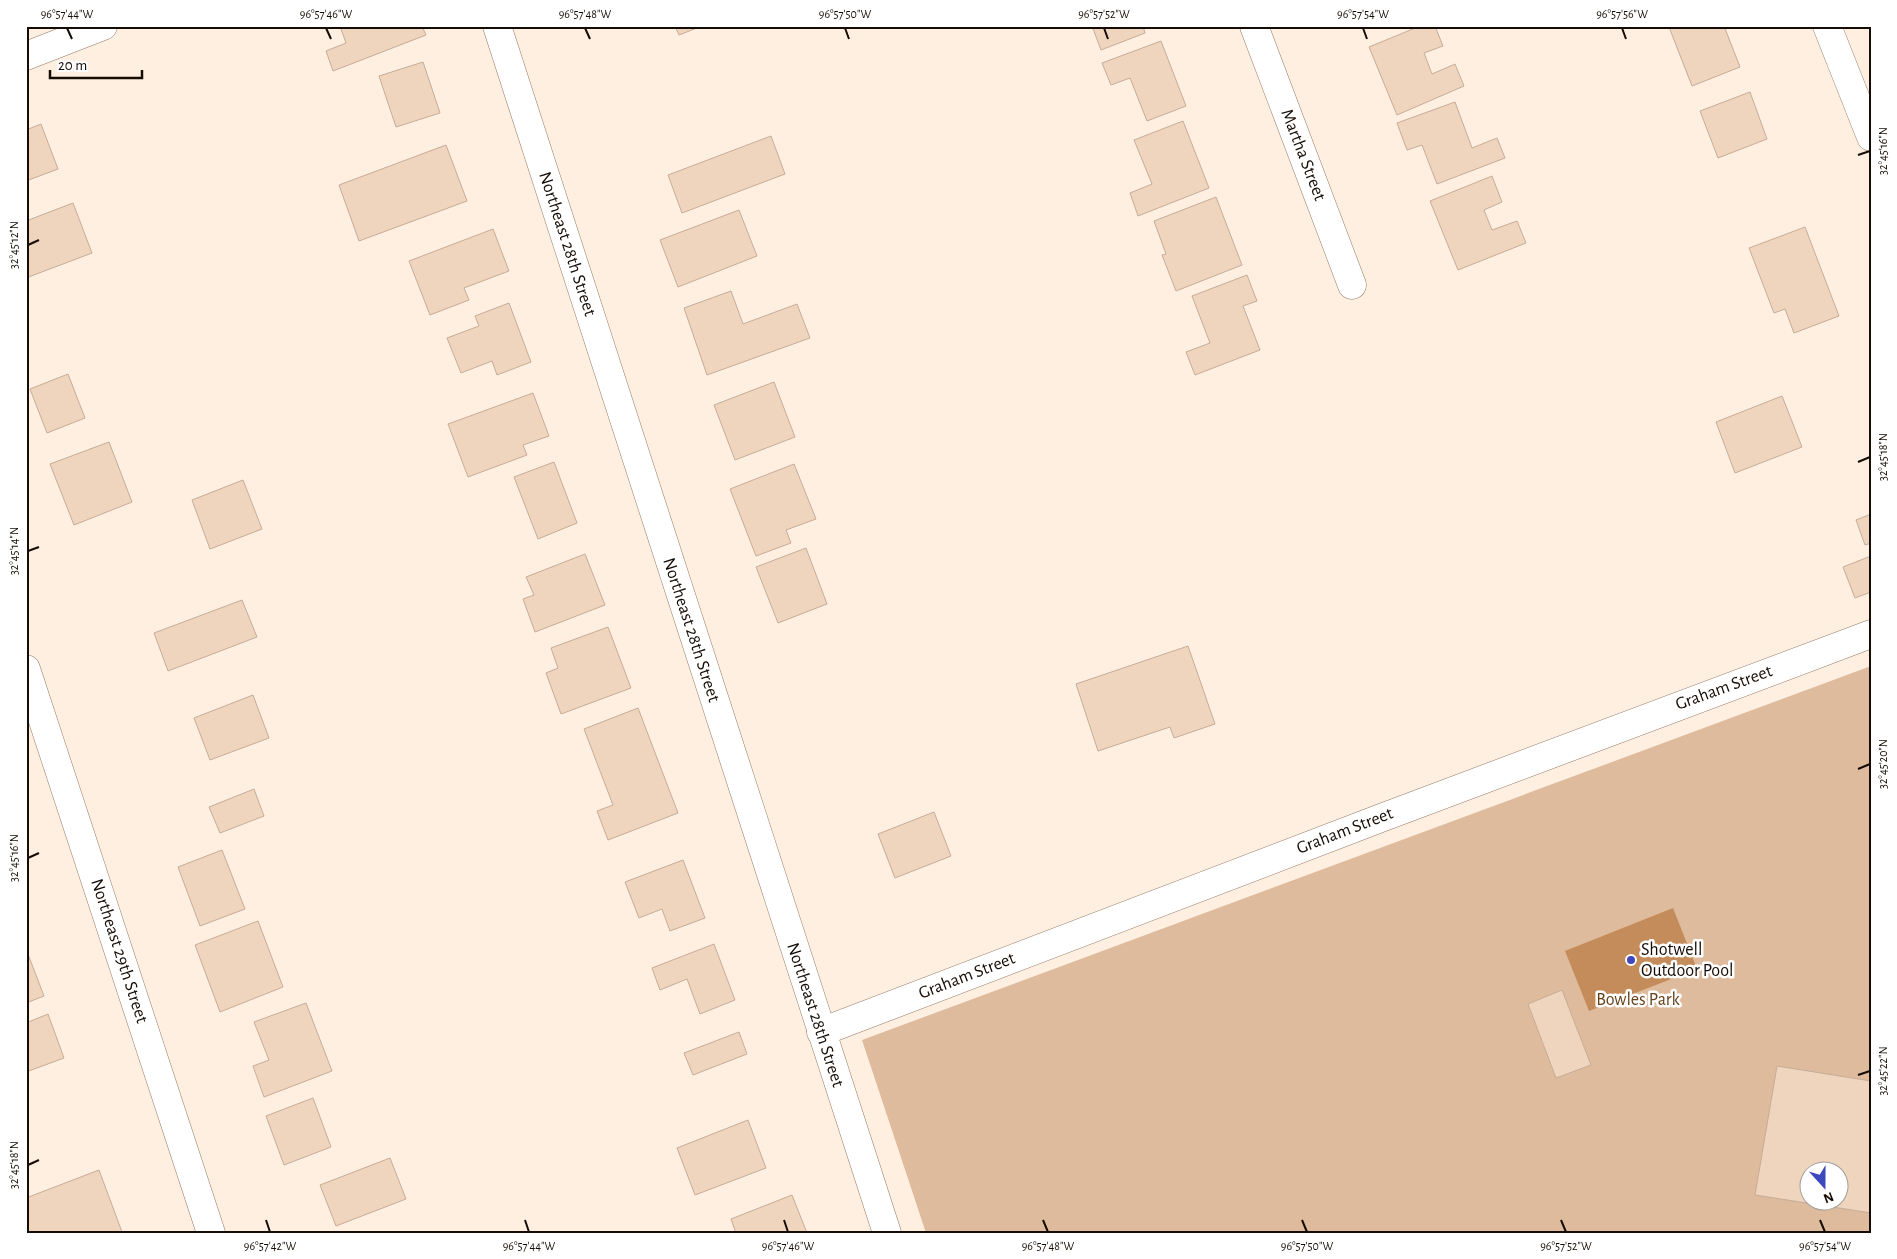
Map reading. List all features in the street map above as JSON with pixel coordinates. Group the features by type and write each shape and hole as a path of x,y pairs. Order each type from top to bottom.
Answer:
{"street":[{"path":"26,56 103,26"},
{"name":"Northeast 28th Street","path":"497,26 887,1233"},
{"name":"Martha Street","path":"1254,26 1352,285"},
{"path":"1827,26 1871,137"},
{"name":"Graham Street","path":"821,1032 1381,818 1871,634"},
{"name":"Northeast 29th Street","path":"26,669 211,1233"}],"green space":[{"name":"Bowles Park","path":"1871,666 1871,1233 926,1233 862,1040"}],"shaded area":[{"name":"Shotwell Outdoor Pool","path":"1673,908 1697,969 1589,1011 1565,951"}],"building":[{"path":"340,26 422,26 426,35 333,71 326,51 346,43"},
{"path":"675,26 702,26 679,35"},
{"path":"1092,26 1143,26 1145,33 1101,50"},
{"path":"1420,26 1435,26 1443,46 1424,53 1432,74 1455,64 1464,86 1397,115 1369,47"},
{"path":"1724,26 1740,67 1692,86 1669,27"},
{"path":"1161,41 1186,106 1147,121 1130,78 1111,85 1102,63"},
{"path":"423,62 440,113 396,127 379,76"},
{"path":"1750,92 1767,139 1718,158 1700,111"},
{"path":"1455,102 1472,148 1497,138 1505,158 1437,184 1422,145 1407,150 1397,123"},
{"path":"1183,121 1209,188 1138,216 1130,193 1152,184 1134,140"},
{"path":"41,124 58,169 26,181 26,130"},
{"path":"771,136 785,174 682,213 668,175"},
{"path":"446,145 467,201 359,241 339,185"},
{"path":"1492,176 1502,202 1484,210 1492,230 1517,221 1526,243 1458,270 1430,201"},
{"path":"1216,197 1242,265 1176,291 1162,255 1166,254 1154,221"},
{"path":"73,203 92,253 26,278 26,221"},
{"path":"739,210 757,256 678,287 660,240"},
{"path":"1805,227 1839,316 1794,333 1785,309 1774,313 1749,248"},
{"path":"493,229 509,271 464,288 469,300 430,315 409,261"},
{"path":"1247,275 1257,301 1243,306 1260,350 1195,375 1186,352 1210,343 1192,296"},
{"path":"731,291 743,324 797,304 810,338 707,375 684,308"},
{"path":"509,303 531,362 497,375 492,361 461,373 447,338 479,326 475,316"},
{"path":"68,374 85,418 47,433 30,389"},
{"path":"774,382 795,437 735,460 714,405"},
{"path":"533,393 549,436 523,445 527,455 468,477 448,424"},
{"path":"1782,396 1802,447 1735,473 1716,422"},
{"path":"109,442 132,502 74,525 50,464"},
{"path":"554,462 577,523 538,539 514,477"},
{"path":"794,464 816,519 786,530 791,543 756,556 730,489"},
{"path":"243,480 262,529 210,549 192,500"},
{"path":"1871,514 1871,543 1865,545 1856,520"},
{"path":"806,548 827,604 778,623 756,567"},
{"path":"585,554 605,605 535,632 523,599 534,595 526,577"},
{"path":"1871,556 1871,592 1855,598 1843,567"},
{"path":"242,600 257,637 168,671 154,633"},
{"path":"608,627 631,688 561,714 546,673 558,668 551,648"},
{"path":"1188,646 1215,724 1174,738 1170,727 1098,751 1076,684"},
{"path":"253,695 269,738 210,760 194,718"},
{"path":"638,708 678,813 608,840 597,811 613,805 584,729"},
{"path":"254,789 264,816 220,833 209,807"},
{"path":"934,812 951,856 895,878 878,834"},
{"path":"222,850 245,909 200,926 178,867"},
{"path":"683,860 705,918 670,931 662,909 639,918 625,882"},
{"path":"258,921 283,987 220,1012 195,945"},
{"path":"714,944 735,1000 700,1014 687,979 660,990 652,968"},
{"path":"26,949 44,996 26,1003"},
{"path":"1562,990 1591,1065 1556,1078 1528,1004"},
{"path":"306,1003 332,1071 264,1097 253,1066 269,1060 254,1022"},
{"path":"48,1014 64,1058 26,1072 26,1023"},
{"path":"739,1032 747,1054 693,1075 684,1053"},
{"path":"1777,1066 1871,1081 1871,1213 1850,1210 1850,1162 1800,1162 1800,1202 1755,1195"},
{"path":"313,1098 331,1147 284,1165 266,1116"},
{"path":"748,1120 766,1168 695,1195 677,1148"},
{"path":"390,1158 406,1199 336,1226 320,1185"},
{"path":"99,1170 122,1232 26,1233 26,1198"},
{"path":"792,1195 807,1233 736,1233 731,1219"}],"place":[{"name":"Shotwell Outdoor Pool","path":"1631,960"}]}
